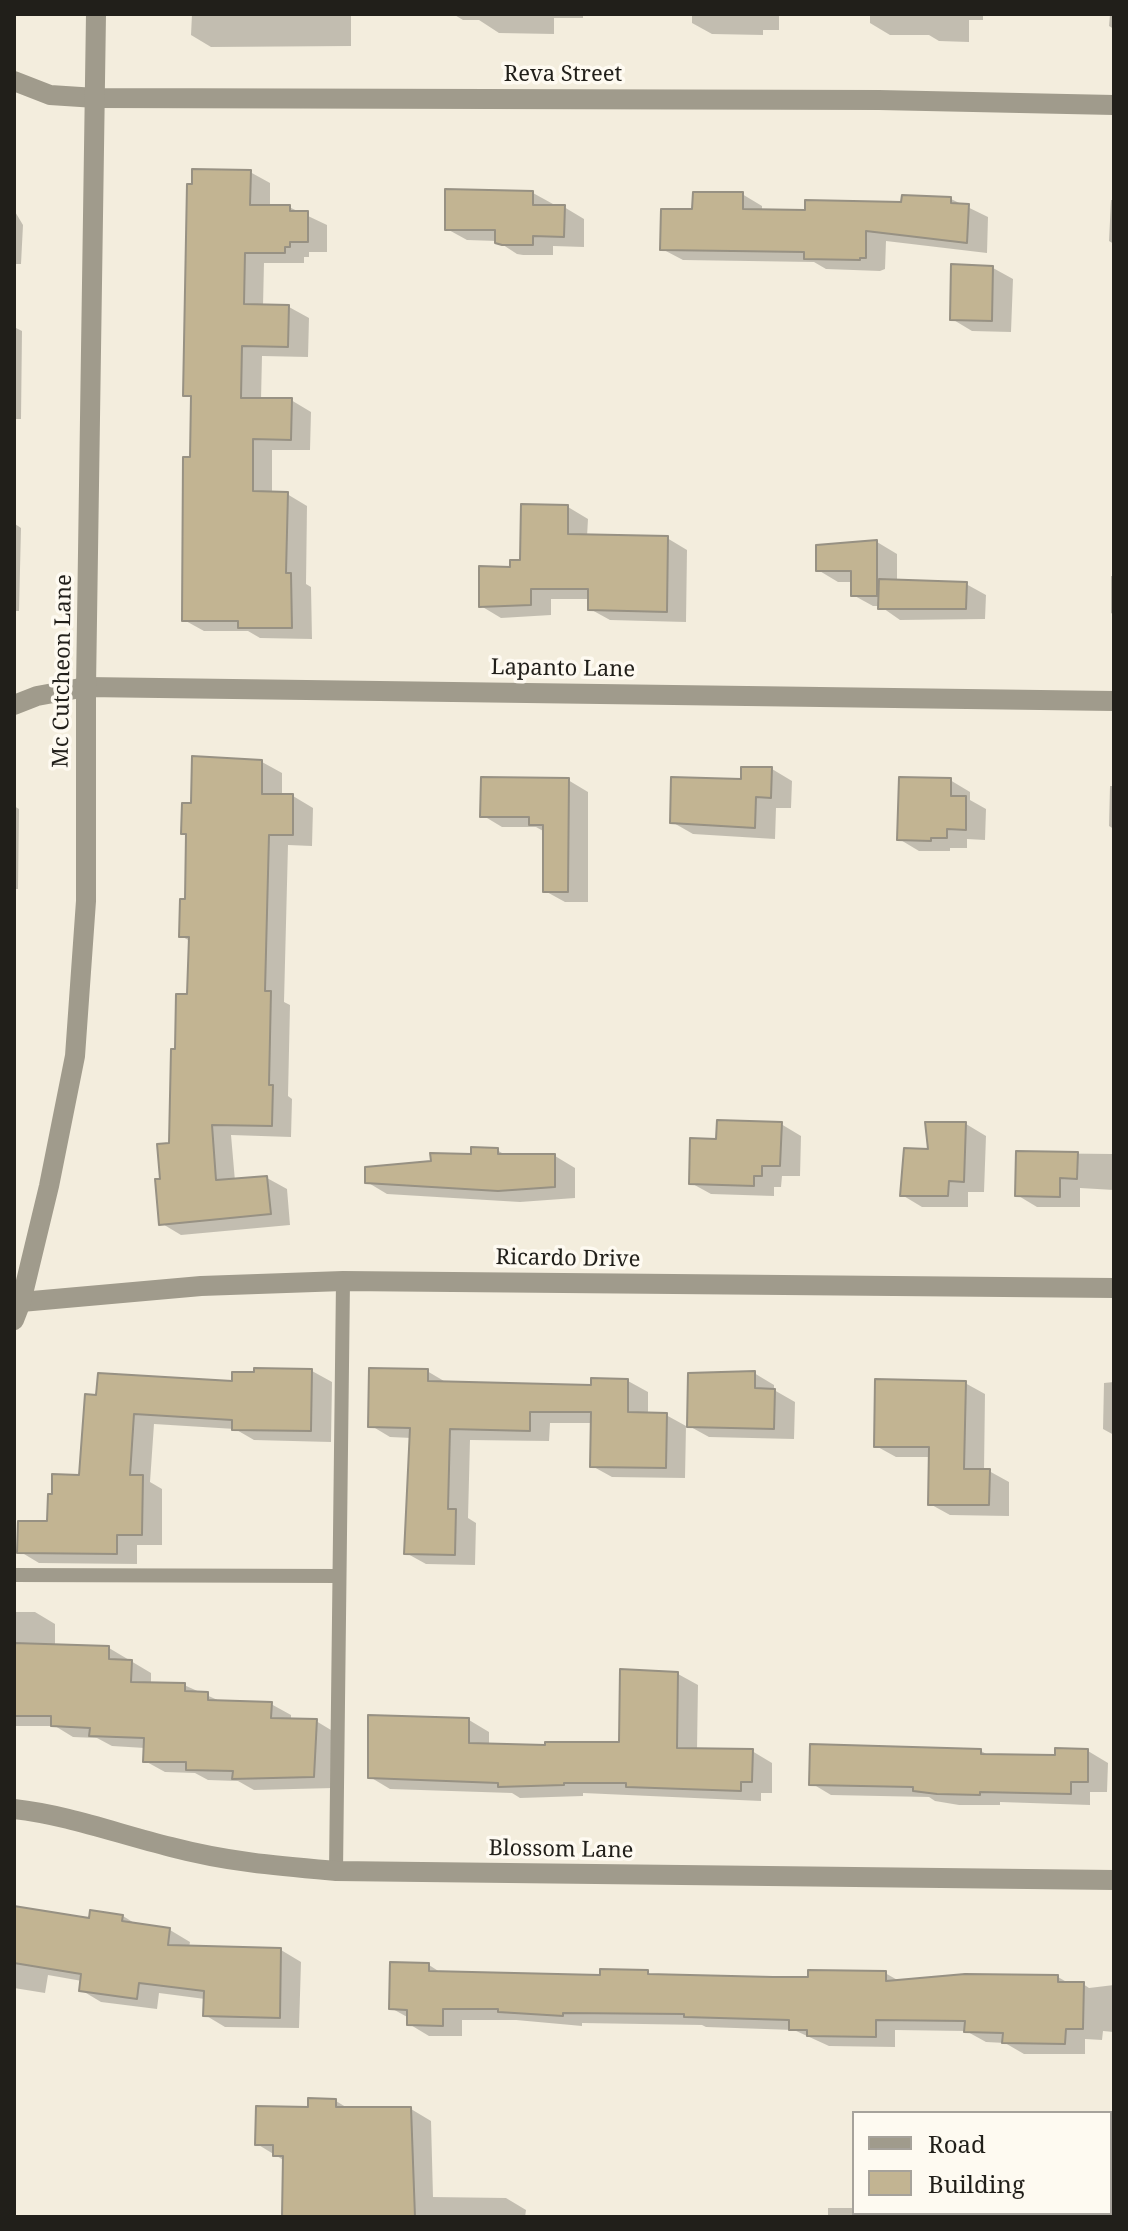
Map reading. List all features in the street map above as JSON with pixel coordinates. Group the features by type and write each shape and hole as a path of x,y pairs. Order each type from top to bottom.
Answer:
{"street":[{"name":"Mc Cutcheon Lane","path":"18,1311 49,1186 75,1056 86,901 86,687 96,14"},
{"name":"Reva Street","path":"14,81 50,95 96,98 879,100 1114,105"},
{"name":"Lapanto Lane","path":"14,705 37,696 86,687 1114,701"},
{"name":"Ricardo Drive","path":"18,1311 201,1286 343,1281 1114,1288"},
{"name":"Blossom Lane","path":"14,1809 45,1812 169,1847 242,1863 336,1871 1114,1880"}],"lane":[{"path":"336,1871 343,1281"},
{"path":"14,1575 339,1576"}],"building":[{"path":"192,169 251,170 250,205 290,205 290,211 308,211 308,242 290,242 290,247 285,247 285,253 245,253 244,304 289,305 288,347 242,346 241,398 292,398 291,440 253,439 253,491 288,492 286,573 291,573 292,628 238,628 238,621 182,621 183,457 190,457 191,396 183,396 187,184 192,184"},
{"path":"445,189 533,191 533,205 565,205 564,237 533,236 533,245 502,245 495,243 495,230 445,230"},
{"path":"693,192 743,192 743,209 805,210 805,200 901,202 902,195 951,197 951,203 969,204 967,243 866,231 866,258 860,260 804,259 804,252 660,250 661,209 692,209"},
{"path":"951,264 993,266 992,321 950,320"},
{"path":"521,504 568,505 568,534 668,536 667,612 588,610 588,589 531,589 531,605 479,607 479,566 510,567 510,560 520,560"},
{"path":"877,540 877,596 851,596 851,571 816,571 816,545"},
{"path":"879,579 967,582 966,609 878,609"},
{"path":"192,756 262,760 262,794 293,794 293,835 269,835 265,991 271,991 269,1085 273,1085 272,1126 212,1125 216,1180 267,1176 271,1214 159,1225 155,1179 160,1179 157,1144 169,1143 171,1049 175,1049 176,994 187,994 189,937 179,937 180,899 185,899 186,834 181,834 182,803 191,803"},
{"path":"741,767 772,767 771,798 756,797 755,828 670,823 671,777 741,779"},
{"path":"481,777 569,778 568,892 543,892 543,825 529,825 529,817 480,817"},
{"path":"899,777 951,778 951,796 966,796 966,830 947,829 947,838 931,838 931,841 897,840"},
{"path":"717,1120 782,1122 780,1166 762,1166 762,1176 754,1176 754,1186 689,1184 690,1138 716,1139"},
{"path":"925,1122 966,1122 964,1182 949,1181 948,1196 900,1196 904,1148 928,1149"},
{"path":"471,1147 498,1148 498,1154 555,1154 555,1187 498,1191 365,1183 365,1167 431,1161 430,1153 471,1154"},
{"path":"1016,1151 1078,1152 1077,1179 1060,1178 1060,1197 1015,1196"},
{"path":"254,1368 312,1369 311,1431 232,1430 232,1420 134,1414 130,1475 143,1475 142,1535 117,1535 117,1554 17,1553 18,1521 47,1521 52,1474 79,1475 85,1394 96,1395 98,1373 232,1381 232,1372 254,1372"},
{"path":"369,1368 428,1369 428,1381 591,1385 591,1378 628,1379 628,1412 667,1413 666,1468 590,1467 591,1412 530,1412 530,1431 450,1429 448,1509 456,1509 455,1555 404,1554 410,1428 368,1427"},
{"path":"755,1371 755,1388 775,1389 774,1429 687,1427 688,1373"},
{"path":"875,1379 966,1381 964,1469 990,1469 989,1505 928,1505 929,1447 874,1447"},
{"path":"14,1643 109,1646 109,1659 132,1660 131,1682 185,1683 185,1691 208,1692 208,1700 272,1702 271,1718 317,1719 314,1777 232,1779 233,1771 186,1770 186,1762 143,1762 144,1738 89,1736 90,1728 51,1726 51,1716 14,1716"},
{"path":"620,1669 678,1672 677,1748 753,1749 752,1782 741,1782 741,1791 626,1787 626,1783 498,1787 498,1783 368,1778 368,1715 469,1718 469,1743 545,1745 545,1742 619,1742"},
{"path":"810,1744 981,1749 981,1754 1055,1755 1055,1748 1088,1749 1088,1782 1071,1782 1071,1794 980,1792 980,1795 937,1794 913,1791 913,1787 809,1785"},
{"path":"14,1906 89,1918 90,1910 123,1915 122,1921 170,1928 168,1945 281,1948 280,2018 203,2016 204,1991 139,1983 137,1999 79,1991 81,1974 14,1963"},
{"path":"390,1962 429,1963 429,1971 600,1975 600,1969 648,1970 648,1974 773,1977 808,1977 808,1970 886,1971 886,1981 965,1974 1058,1975 1058,1982 1084,1982 1083,2029 1066,2029 1065,2044 1002,2043 1003,2033 964,2032 965,2021 876,2020 876,2037 807,2036 807,2030 789,2030 789,2020 684,2017 684,2014 563,2013 563,2016 498,2012 498,2009 443,2009 443,2026 407,2025 407,2010 389,2009"},
{"path":"308,2098 336,2099 336,2107 411,2107 415,2217 282,2217 283,2156 273,2156 273,2145 255,2145 256,2106 308,2107"}]}
